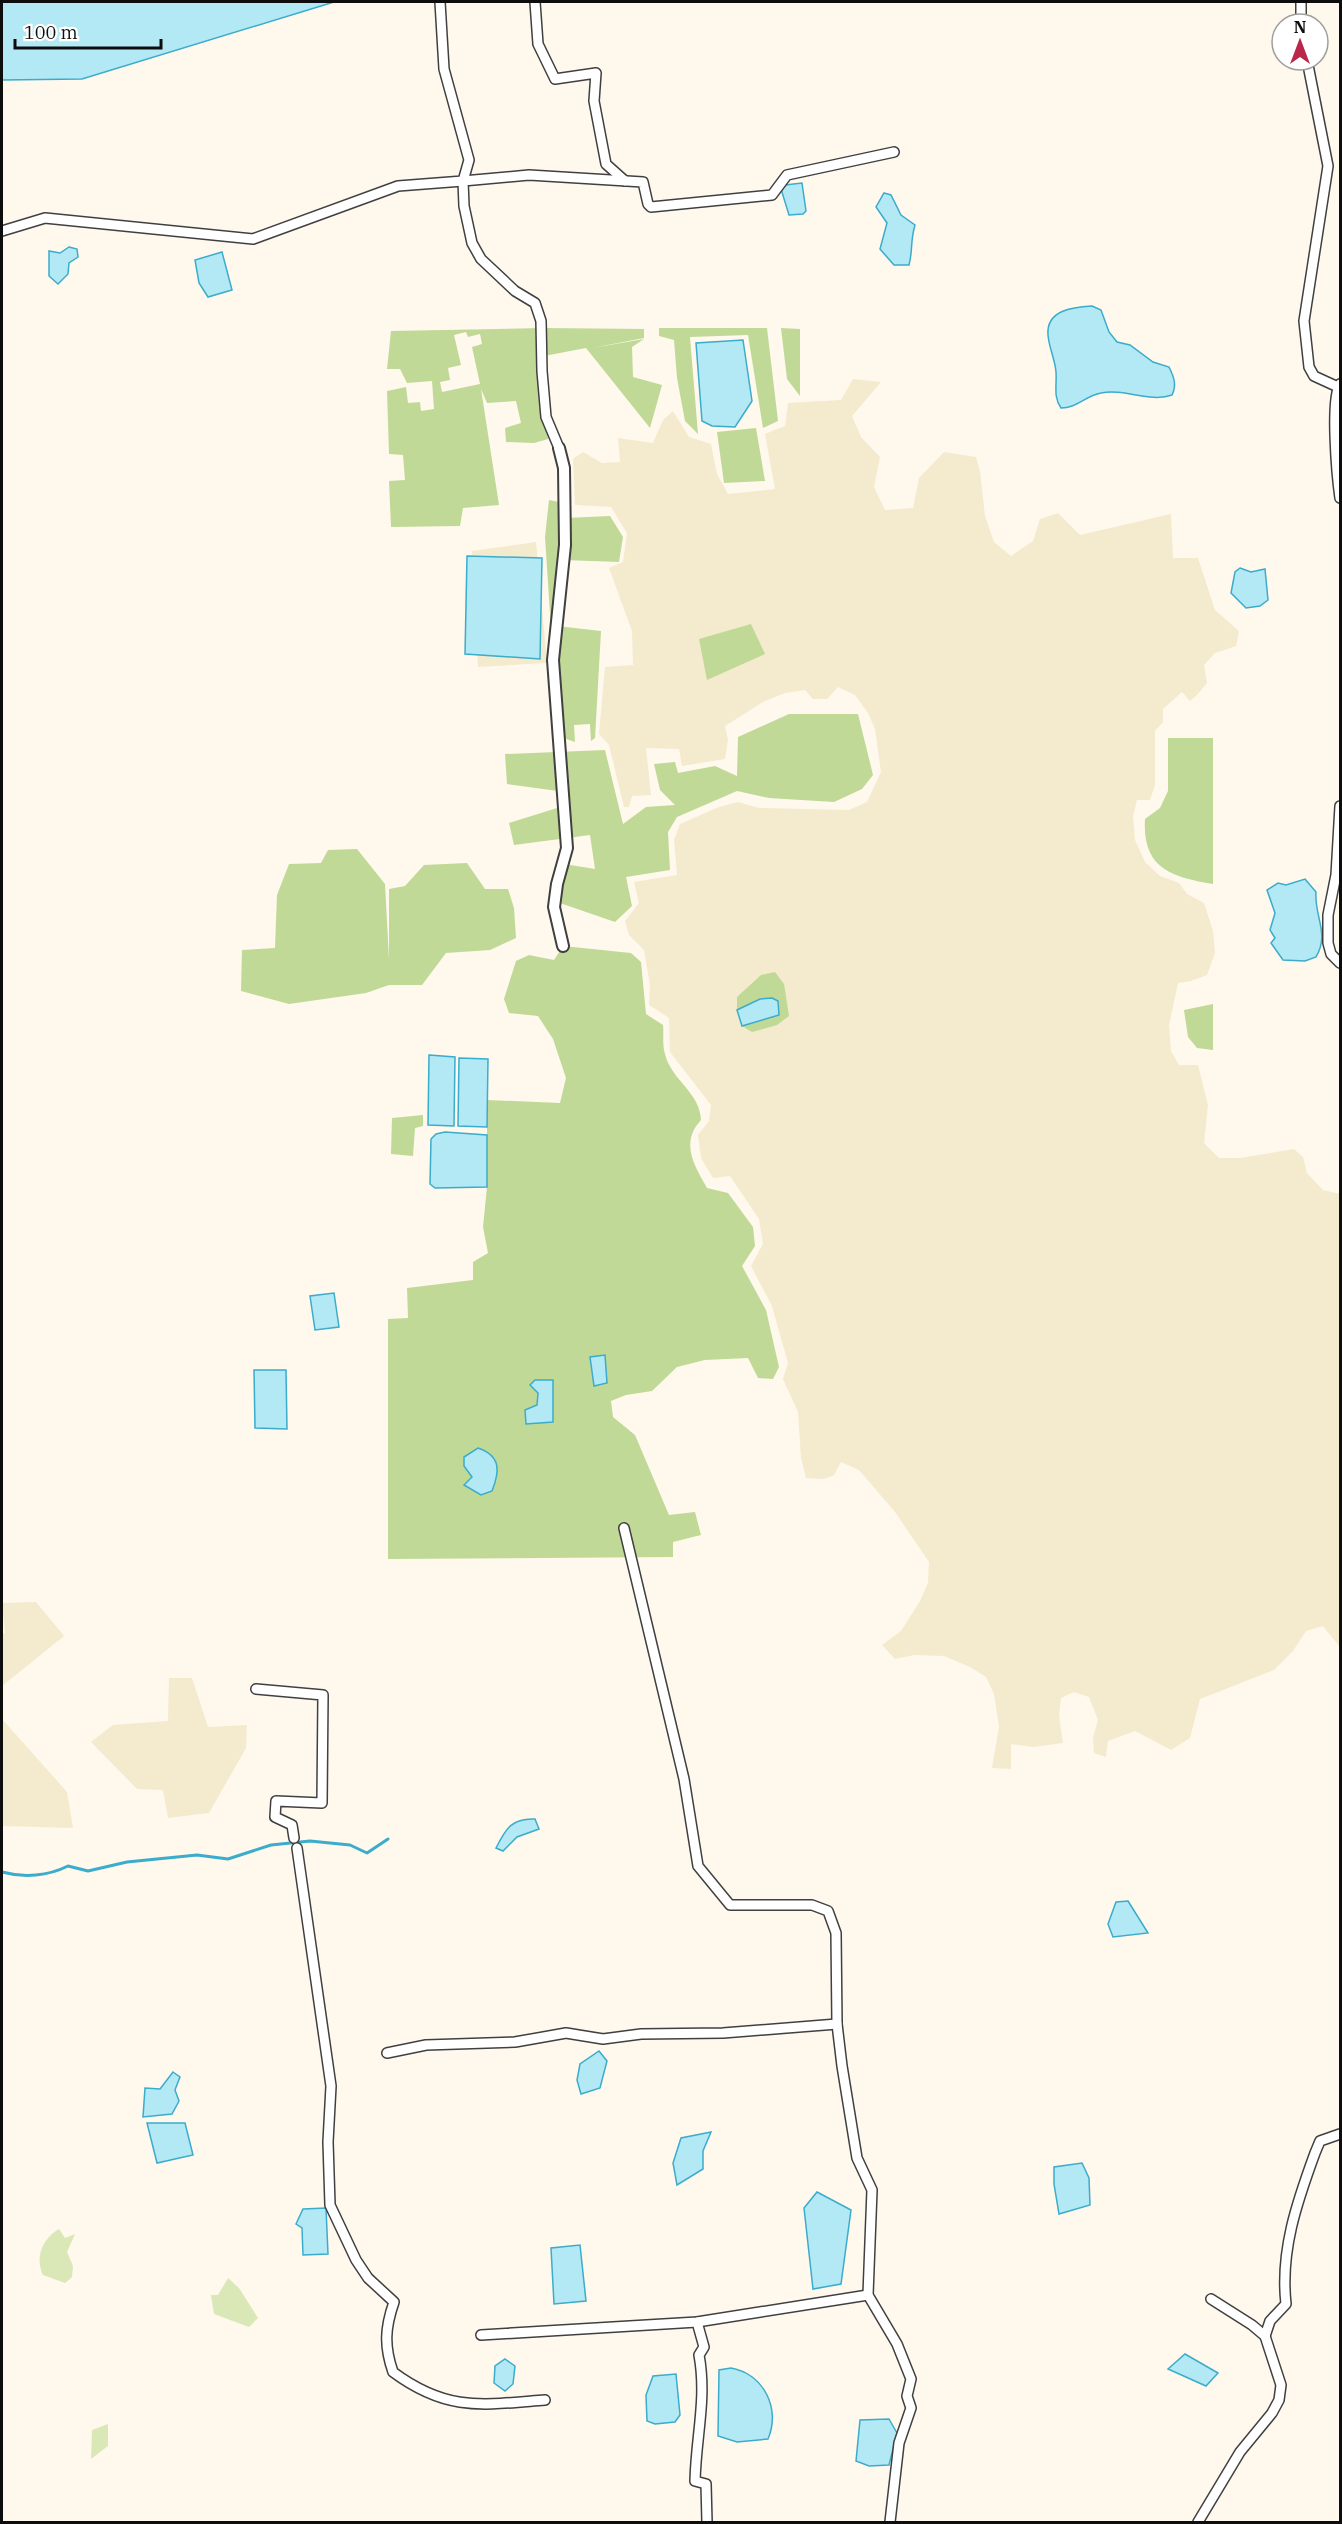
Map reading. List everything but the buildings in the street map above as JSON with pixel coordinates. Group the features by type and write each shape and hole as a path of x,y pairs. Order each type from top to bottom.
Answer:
{"street":[{"path":"440,2 444,69 469,160 463,181 464,206 472,243 481,259 515,291 535,303 542,321 542,371 546,417 559,448 564,468 565,545 553,660 567,848 556,884 554,908 562,946"},
{"path":"535,2 538,44 555,79 596,73 594,101 606,164 625,181"},
{"path":"1309,72 1328,166 1304,321 1309,367 1314,376 1339,385 1335,396 1335,464 1341,498"},
{"path":"2,231 45,219 254,239 398,186 530,175 644,182 648,204 651,207 698,204 772,195 787,175 894,152"},
{"path":"1341,806 1336,875 1328,915 1328,943 1331,954 1341,963"},
{"path":"624,1528 684,1779 698,1866 730,1905 812,1905 828,1911 836,1933 837,2024 857,2157 872,2190 868,2295 897,2344 911,2379 907,2396 911,2408 899,2443 890,2523"},
{"path":"256,1689 323,1695 322,1803 276,1801 275,1817 292,1825 294,1838"},
{"path":"297,1848 331,2086 328,2142 330,2205 356,2260 368,2278 394,2302 386,2325 386,2351 393,2372 425,2391 468,2405 545,2400"},
{"path":"387,2053 426,2045 515,2042 566,2033 603,2039 641,2034 723,2033 837,2024"},
{"path":"1264,2336 1270,2321 1286,2304 1285,2260 1291,2228 1315,2153 1320,2141 1341,2134"},
{"path":"481,2335 697,2322 868,2295"},
{"path":"1198,2523 1240,2452 1279,2400 1281,2385 1264,2336 1252,2325 1211,2299"},
{"path":"697,2322 704,2347 699,2355 704,2380 704,2400 698,2433 695,2481 706,2484 707,2523"}],"shaded area":[{"path":"853,379 881,382 852,416 861,437 880,457 874,487 885,510 913,508 919,478 944,452 976,457 980,471 985,516 994,542 1011,556 1033,541 1040,519 1058,513 1080,535 1171,514 1173,558 1198,558 1215,610 1239,631 1236,646 1215,653 1204,665 1207,683 1197,695 1190,701 1182,692 1163,709 1163,722 1155,731 1155,785 1150,800 1137,800 1133,816 1135,840 1145,862 1160,876 1179,883 1187,894 1204,903 1213,931 1215,953 1207,975 1178,983 1169,1025 1171,1051 1179,1065 1198,1065 1208,1105 1204,1143 1219,1158 1240,1158 1294,1149 1303,1157 1307,1173 1323,1190 1340,1194 1340,1652 1339,1646 1323,1626 1306,1631 1293,1651 1274,1670 1200,1699 1190,1738 1171,1750 1135,1731 1108,1741 1106,1757 1094,1753 1093,1737 1098,1720 1089,1697 1074,1692 1061,1698 1059,1715 1063,1743 1034,1747 1011,1744 1011,1769 992,1768 999,1727 994,1694 986,1677 944,1656 914,1655 895,1659 882,1645 901,1631 920,1601 928,1583 929,1562 895,1512 859,1470 841,1462 834,1475 824,1479 806,1478 801,1458 798,1412 783,1379 788,1363 772,1306 751,1266 763,1244 759,1219 730,1176 713,1178 701,1158 698,1135 709,1121 711,1105 670,1052 669,1018 649,1005 650,985 644,950 629,935 625,921 639,903 634,882 677,875 674,840 680,824 719,807 738,802 759,808 849,810 867,802 881,772 875,729 868,713 855,695 838,687 827,699 813,699 805,690 785,693 763,702 725,726 728,740 725,759 682,766 679,749 646,748 651,795 632,796 629,807 624,807 609,745 599,734 605,667 633,665 632,631 609,568 623,562 627,533 611,507 575,505 573,459 583,452 602,463 620,462 618,438 653,443 663,420 673,411 689,437 711,444 717,474 728,494 775,489 765,434 785,426 788,403 841,400"},
{"path":"536,542 547,663 478,667 472,551"},
{"path":"36,1602 64,1636 2,1686 2,1634 5,1633 2,1603"},
{"path":"169,1678 192,1678 208,1727 247,1725 246,1748 209,1813 168,1818 163,1790 137,1789 91,1742 113,1725 168,1721"},
{"path":"2,1719 67,1792 73,1828 2,1826"}],"green space":[{"path":"659,328 767,328 778,421 763,428 748,335 690,337 698,434 685,421 677,378 674,340 659,336"},
{"path":"781,328 800,329 800,396 787,379"},
{"path":"644,329 644,338 592,348 644,339 632,347 633,377 662,385 650,428 586,348 544,356 548,439 534,443 506,442 505,428 521,423 516,401 487,403 481,389 499,505 463,508 460,526 391,527 389,481 405,480 403,455 389,454 387,391 406,387 408,403 420,402 421,411 434,409 432,381 407,383 400,369 387,369 391,331","holes":["466,332 468,337 480,334 482,344 472,347 480,384 442,392 440,382 450,380 448,368 461,365 454,335"]},
{"path":"756,428 765,481 724,483 717,432"},
{"path":"549,500 565,503 565,518 610,516 623,537 619,562 563,560 557,626 601,631 595,738 591,741 590,724 574,725 575,742 558,736 545,537"},
{"path":"751,624 765,654 707,680 699,639"},
{"path":"789,714 858,714 873,775 862,789 834,802 769,798 737,791 677,817 668,832 670,870 626,877 632,906 615,922 557,902 564,864 595,869 590,835 514,845 509,823 557,808 558,791 507,784 505,754 605,750 623,824 646,807 675,805 660,790 654,764 675,762 678,773 715,766 737,776 738,737"},
{"path":"1168,738 1213,738 1213,884 1172,873 1154,859 1148,849 1145,819 1160,808 1168,791"},
{"path":"357,849 385,884 389,959 389,889 405,886 424,865 467,863 485,889 508,889 514,908 516,938 490,950 446,953 422,985 389,985 366,993 289,1004 241,991 242,950 275,948 277,895 289,864 321,863 328,850"},
{"path":"563,946 631,953 641,962 646,1014 663,1025 664,1047 668,1063 691,1094 699,1110 701,1120 691,1137 690,1146 694,1162 707,1188 728,1193 753,1227 755,1246 742,1266 766,1310 779,1367 773,1379 758,1378 748,1358 705,1360 677,1367 652,1391 626,1395 611,1401 613,1417 635,1435 669,1515 695,1512 701,1535 673,1542 673,1557 388,1559 388,1319 408,1318 407,1288 473,1280 473,1262 488,1253 483,1227 487,1187 487,1100 560,1103 566,1078 553,1039 538,1016 509,1013 504,999 516,961 529,955 554,960"},
{"path":"775,972 784,984 789,1016 777,1025 752,1032 742,1026 737,1010 737,997 761,975"},
{"path":"1213,1004 1213,1050 1197,1048 1188,1037 1184,1010"},
{"path":"423,1115 423,1126 415,1128 413,1156 391,1154 392,1118"},
{"path":"59,2229 65,2238 75,2234 67,2252 73,2266 72,2277 65,2283 43,2275 40,2262 44,2243"},
{"path":"228,2278 239,2288 258,2318 249,2327 214,2314 211,2295 218,2295"},
{"path":"108,2424 108,2446 91,2459 92,2430"}],"water":[{"path":"2,2 334,2 82,79 2,80"},
{"path":"802,183 806,211 803,214 789,215 781,189 785,185"},
{"path":"884,193 891,195 901,215 915,225 909,265 894,265 880,249 887,223 876,207"},
{"path":"69,247 77,249 78,257 69,263 68,274 58,284 49,276 49,251 60,253"},
{"path":"222,252 232,290 208,297 199,283 195,260"},
{"path":"1092,306 1101,310 1109,332 1117,342 1130,345 1153,362 1169,367 1174,381 1172,395 1155,397 1119,392 1101,393 1072,406 1061,408 1056,395 1056,372 1048,335 1051,320 1069,309"},
{"path":"743,340 752,401 735,427 712,426 702,421 696,343"},
{"path":"467,556 542,558 540,659 465,654"},
{"path":"1240,568 1251,572 1265,569 1268,600 1260,606 1246,608 1231,593 1235,572"},
{"path":"1305,879 1316,892 1322,933 1320,949 1316,957 1305,961 1283,960 1271,943 1275,938 1270,930 1275,913 1267,890 1278,883 1286,885"},
{"path":"772,998 778,1001 779,1015 742,1026 737,1010 760,999"},
{"path":"429,1055 455,1057 454,1126 428,1125"},
{"path":"459,1058 488,1059 487,1127 458,1126"},
{"path":"445,1132 487,1135 487,1187 435,1188 430,1184 431,1139 436,1134"},
{"path":"334,1293 339,1327 315,1330 310,1296"},
{"path":"605,1355 607,1383 594,1386 590,1357"},
{"path":"254,1370 286,1370 287,1429 255,1428"},
{"path":"535,1380 553,1380 553,1422 526,1424 525,1410 537,1405 538,1393 530,1385"},
{"path":"478,1448 491,1455 497,1465 492,1491 481,1495 464,1485 472,1477 464,1466 464,1457"},
{"path":"535,1819 539,1829 517,1837 503,1851 496,1848 503,1835 515,1822"},
{"path":"1128,1901 1148,1933 1113,1937 1108,1924 1116,1902"},
{"path":"599,2051 607,2061 600,2088 581,2094 577,2080 580,2064"},
{"path":"173,2072 180,2077 175,2090 179,2101 172,2114 143,2117 145,2088 160,2089"},
{"path":"147,2123 185,2123 193,2155 157,2163"},
{"path":"711,2132 703,2151 703,2169 677,2185 673,2163 681,2138"},
{"path":"1082,2163 1089,2178 1090,2205 1059,2214 1054,2167"},
{"path":"817,2192 851,2210 841,2284 813,2289 804,2208"},
{"path":"326,2208 328,2254 303,2255 302,2228 296,2224 303,2209"},
{"path":"580,2245 586,2301 554,2304 551,2248"},
{"path":"1185,2354 1218,2373 1206,2386 1168,2369"},
{"path":"505,2359 515,2366 513,2384 505,2391 494,2383 495,2366"},
{"path":"731,2368 753,2377 767,2394 772,2416 768,2439 737,2442 718,2436 719,2370"},
{"path":"676,2374 680,2415 675,2422 655,2424 647,2421 646,2395 653,2376"},
{"path":"889,2419 897,2433 889,2465 869,2466 856,2461 860,2420"}],"waterway":[{"path":"2,1872 36,1875 68,1866 88,1871 127,1862 197,1855 228,1859 271,1845 310,1841 350,1845 367,1853 388,1839"}]}
